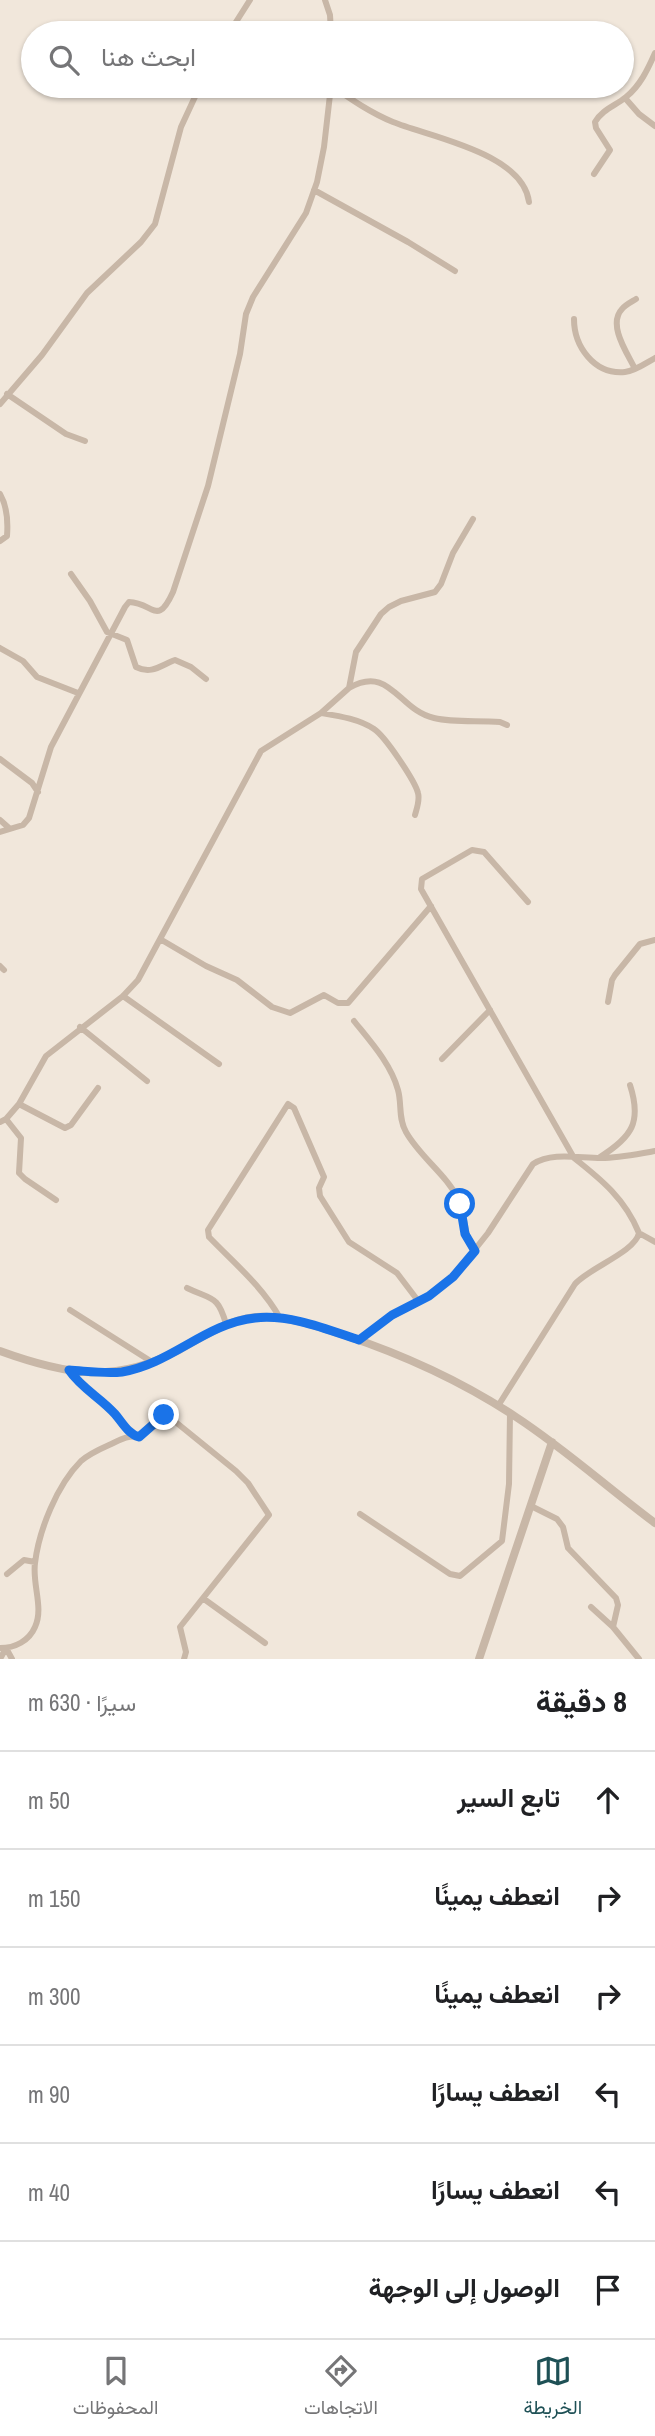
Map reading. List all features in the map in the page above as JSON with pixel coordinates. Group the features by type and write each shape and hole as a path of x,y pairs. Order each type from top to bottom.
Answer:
{"street":[{"path":"237,21 250,0"},
{"path":"325,0 330,21"},
{"path":"634,89 655,53"},
{"path":"0,404 42,355 87,293 141,242 155,224 181,127 194,98"},
{"path":"0,832 23,825 29,818 51,747 129,602 135,602 153,611 161,612 166,608 182,568 208,486 240,354 246,314 253,297 306,213 324,147 330,98"},
{"path":"350,98 394,123 472,149 499,163 523,185 529,202"},
{"path":"594,174 610,150 595,122 613,104 625,99 655,126"},
{"path":"314,190 454,271"},
{"path":"635,369 617,325 622,309 636,299"},
{"path":"574,318 577,342 584,354 597,364 614,371 627,372 655,358"},
{"path":"7,394 66,434 85,441"},
{"path":"0,494 7,523 7,537 0,541"},
{"path":"349,688 356,652 381,614 401,601 435,592 473,519"},
{"path":"71,574 90,601 103,628 127,640 136,667 142,670 160,668 175,660 191,667 205,679"},
{"path":"0,648 23,661 37,677 78,693"},
{"path":"56,1200 19,1172 21,1138 3,1120 19,1104 46,1056 123,996 138,980 261,751 321,713 361,680 370,679 390,688 408,705 432,718 500,722 507,725"},
{"path":"321,713 353,720 371,727 383,736 415,786 419,796 415,815"},
{"path":"0,759 32,783 38,792"},
{"path":"0,820 9,828"},
{"path":"528,902 484,852 472,850 422,879 421,889 574,1158 611,1188 621,1200 639,1233 655,1242"},
{"path":"160,939 206,966 237,980 272,1006 290,1013 324,995 338,1003 348,1003 431,906"},
{"path":"608,1002 615,975 640,944 655,940"},
{"path":"123,996 219,1064"},
{"path":"442,1059 490,1010"},
{"path":"355,1021 378,1051 395,1080 399,1092 400,1120 407,1134 453,1190 460,1204 465,1234 475,1251"},
{"path":"80,1027 147,1081"},
{"path":"598,1158 629,1134 635,1123 635,1099 630,1085"},
{"path":"19,1104 65,1128 71,1125 98,1088"},
{"path":"280,1318 248,1275 209,1237 208,1230 288,1104 294,1108 324,1177 319,1188 320,1196 349,1242 397,1273 419,1302"},
{"path":"359,1340 392,1315 419,1302 453,1277 475,1251 533,1164 550,1157 598,1158 655,1151"},
{"path":"498,1406 575,1284 634,1244 639,1233"},
{"path":"187,1288 218,1302 226,1324"},
{"path":"70,1310 152,1362"},
{"path":"0,1351 69,1370 124,1371 152,1362 226,1324 258,1317 298,1321 359,1340 421,1364 498,1406 552,1442 655,1523"},
{"path":"69,1370 82,1385 112,1410 132,1435 139,1437 160,1418 169,1415 242,1477 269,1515 180,1627 186,1652 184,1659"},
{"path":"359,1514 440,1568 455,1577 460,1576 502,1541 509,1484 510,1413"},
{"path":"3,1648 26,1639 38,1620 33,1581 43,1525 49,1511 82,1461 132,1435"},
{"path":"479,1659 552,1442"},
{"path":"531,1506 557,1519 563,1527 568,1548 616,1598 618,1605 613,1627"},
{"path":"7,1574 24,1560 35,1562"},
{"path":"204,1598 265,1643"},
{"path":"591,1607 613,1627 639,1659"},
{"path":"0,1659 3,1648"},
{"path":"3,1648 12,1659"}],"route":[{"path":"164,1415 139,1437 132,1435 112,1410 82,1385 69,1370 124,1371 177,1351 226,1324 258,1317 298,1321 359,1340 392,1315 429,1296 453,1277 475,1251 465,1234 460,1204"}]}
